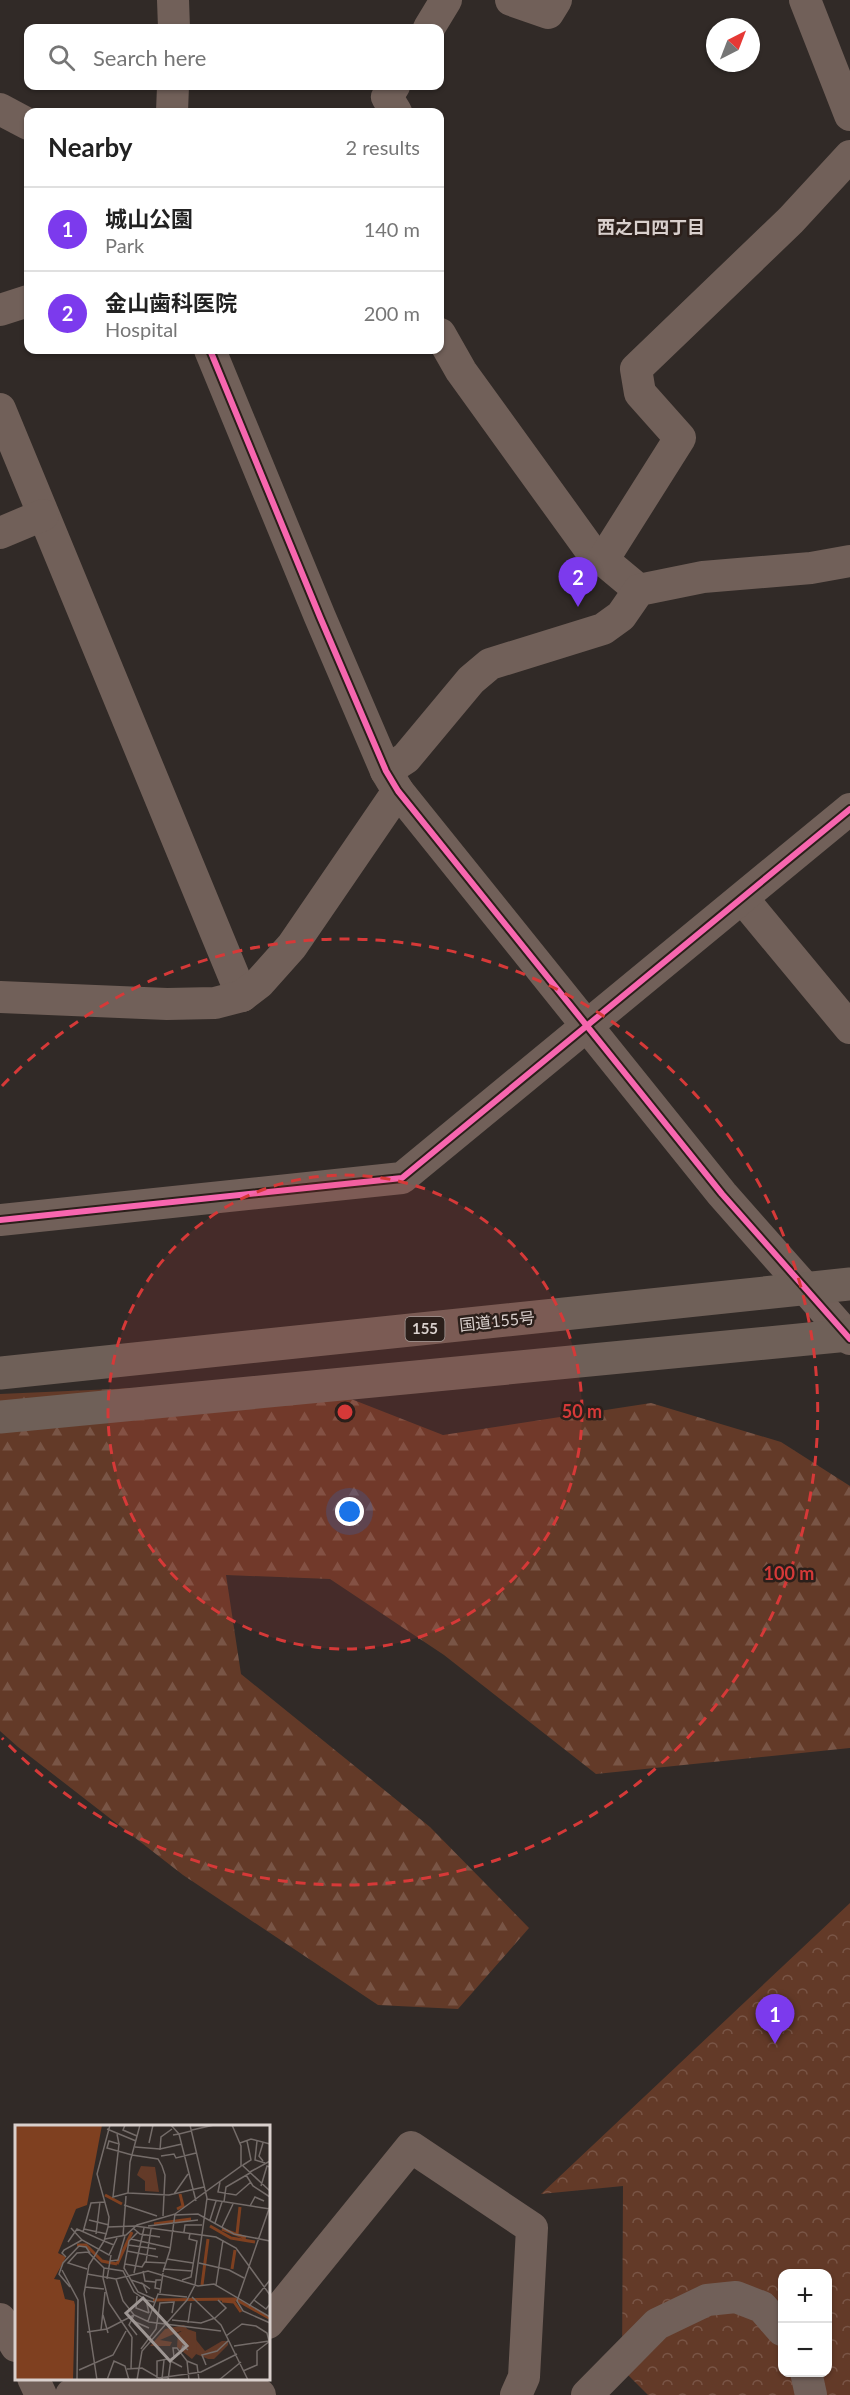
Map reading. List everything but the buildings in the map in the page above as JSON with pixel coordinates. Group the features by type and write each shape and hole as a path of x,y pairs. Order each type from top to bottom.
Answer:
{"highway":[{"name":"国道155号","path":"0,1373 850,1284"},
{"path":"0,1417 849,1337"}],"street":[{"path":"174,0 174,24"},
{"path":"431,24 446,0"},
{"path":"511,0 548,13 556,0"},
{"path":"804,0 850,115"},
{"path":"172,108 173,90"},
{"path":"391,90 387,97 394,108"},
{"path":"0,109 24,122"},
{"path":"603,560 680,438 640,393 636,369 791,220 850,156"},
{"path":"0,310 24,302"},
{"path":"444,341 461,371 591,551 639,590"},
{"path":"212,354 392,781 722,1194 849,1337"},
{"path":"0,410 242,996"},
{"path":"0,533 43,515"},
{"path":"0,996 167,1004 215,1003 242,996 259,983 292,946 406,758 471,680 490,664 603,629 621,616 639,590 703,577 811,568 850,561"},
{"path":"0,1220 402,1178 850,809"},
{"path":"743,899 850,1028"},
{"path":"270,2322 411,2147 532,2228 524,2377 516,2395"},
{"path":"587,2395 657,2324 707,2300 736,2297 762,2307 778,2325"},
{"path":"0,2319 15,2344"},
{"path":"807,2377 811,2395"},
{"path":"34,2380 41,2395"},
{"path":"72,2395 99,2387 242,2388"}],"green space":[{"path":"159,1387 346,1397 443,1435 651,1403 781,1442 850,1486 850,1748 596,1774 444,1655 330,1579 226,1575 241,1674 430,1827 529,1928 458,2009 378,2005 183,1875 0,1731 0,1394"},
{"path":"850,1903 850,2395 648,2395 622,2369 623,2186 541,2194"}],"cycle path":[{"path":"212,354 320,617 386,771 398,791 722,1194 850,1339"},
{"path":"0,1220 402,1178 850,809"}],"place":[{"name":"金山歯科医院","path":"578,607"},
{"name":"城山公園","path":"775,2044"}],"district":[{"name":"西之口四丁目","path":"651,228"}]}
